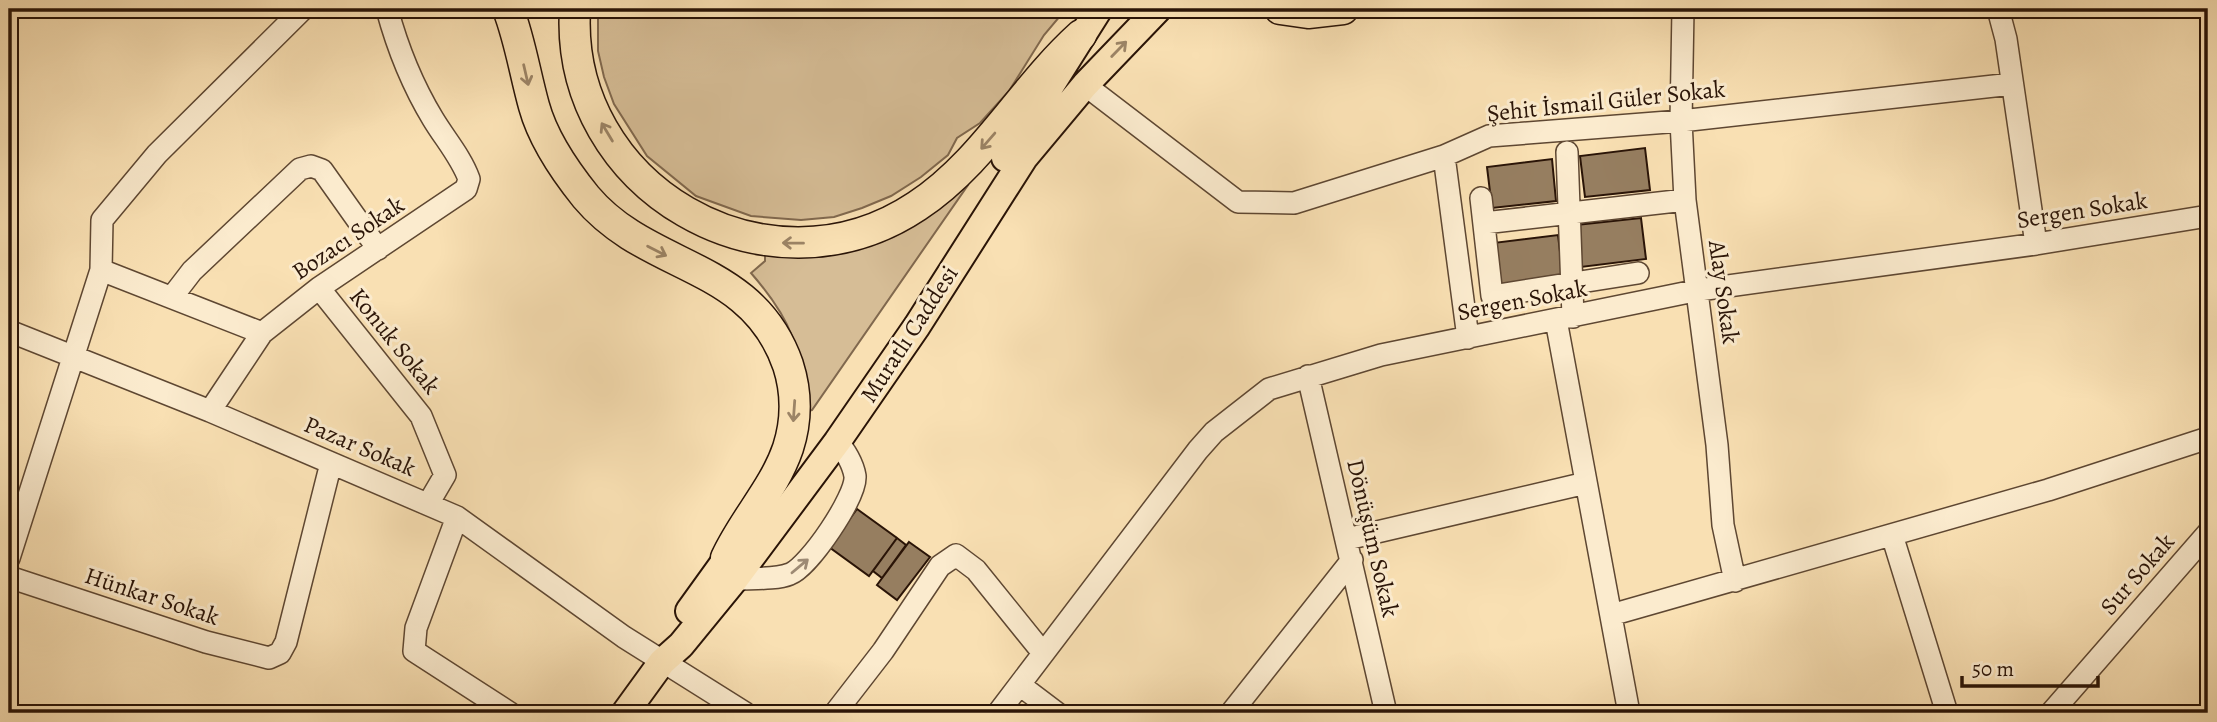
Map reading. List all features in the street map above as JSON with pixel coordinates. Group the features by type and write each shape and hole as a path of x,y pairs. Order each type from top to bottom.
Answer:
{"highway":[{"path":"508,9 534,109 566,170 588,199 628,234 738,293 761,315 782,348 792,377 797,407 789,446 780,469 740,528 731,569"},
{"path":"575,9 576,49 585,86 601,122 623,158 658,195 688,215 720,230 754,239 796,244 878,226 916,207 957,174 989,141 1053,60 1081,35"},
{"path":"1280,9 1308,13 1343,9"}],"main road":[{"name":"Muratlı Caddesi","path":"731,569 919,296 1099,9"},
{"name":"Muratlı Caddesi","path":"625,713 662,662 666,643 837,442 916,327 1001,189 1085,85 1158,9"}],"street":[{"path":"9,558 101,270 102,220 157,154 303,9"},
{"name":"Bozacı Sokak","path":"210,411 262,333 319,288 466,189 469,179 465,168 432,118 393,33 387,9"},
{"name":"Alay Sokak","path":"1684,9 1681,121 1685,200 1699,290 1723,525 1735,581"},
{"path":"1998,9 2036,244"},
{"name":"Şehit İsmail Güler Sokak","path":"1085,85 1238,202 1294,203 1444,156 1489,136 1681,121 2012,84"},
{"path":"1567,152 1572,283 1565,319 1586,483 1629,713"},
{"path":"1444,156 1468,338"},
{"path":"172,297 192,271 300,169 311,166 322,170 379,249"},
{"path":"1481,198 1492,296 1637,272"},
{"path":"1484,223 1685,200"},
{"name":"Sergen Sokak","path":"998,713 1214,432 1269,389 1381,355 1699,290 2036,244 2208,216"},
{"path":"101,270 262,333"},
{"name":"Konuk Sokak","path":"319,288 421,416 444,475 428,504"},
{"name":"Pazar Sokak","path":"9,331 210,411 457,517 662,662 745,713"},
{"name":"Dönüşüm Sokak","path":"1308,376 1386,713"},
{"path":"1611,615 2048,490 2208,438"},
{"path":"731,569 791,574 810,558 851,493 855,477 844,449 837,442"},
{"name":"Hünkar Sokak","path":"9,577 206,642 269,658 280,653 286,642 331,464"},
{"path":"1231,713 1350,550 1586,483"},
{"path":"457,517 416,628 414,651 509,713"},
{"name":"Sur Sokak","path":"2051,713 2208,533"},
{"path":"1892,535 1947,713"},
{"path":"835,713 883,651 940,566 956,555 976,570 1043,653"},
{"path":"1020,685 1057,713"}],"shaded area":[{"path":"598,9 1066,9 1044,35 1009,91 980,123 957,138 948,155 921,177 891,196 862,208 834,217 801,220 751,216 696,196 647,156 614,104 604,77 598,51"},
{"path":"959,180 968,185 812,410 804,412 801,371 792,337 776,306 751,273 765,261 765,251 824,250"}],"building":[{"path":"1645,148 1650,190 1585,197 1580,156"},
{"path":"1552,159 1556,201 1492,208 1487,167"},
{"path":"1641,218 1646,259 1581,267 1576,225"},
{"path":"1558,235 1563,277 1499,285 1493,243"},
{"path":"857,509 897,538 869,576 829,547"},
{"path":"897,538 906,545 882,578 873,571"},
{"path":"909,542 930,557 897,600 877,585"}]}
